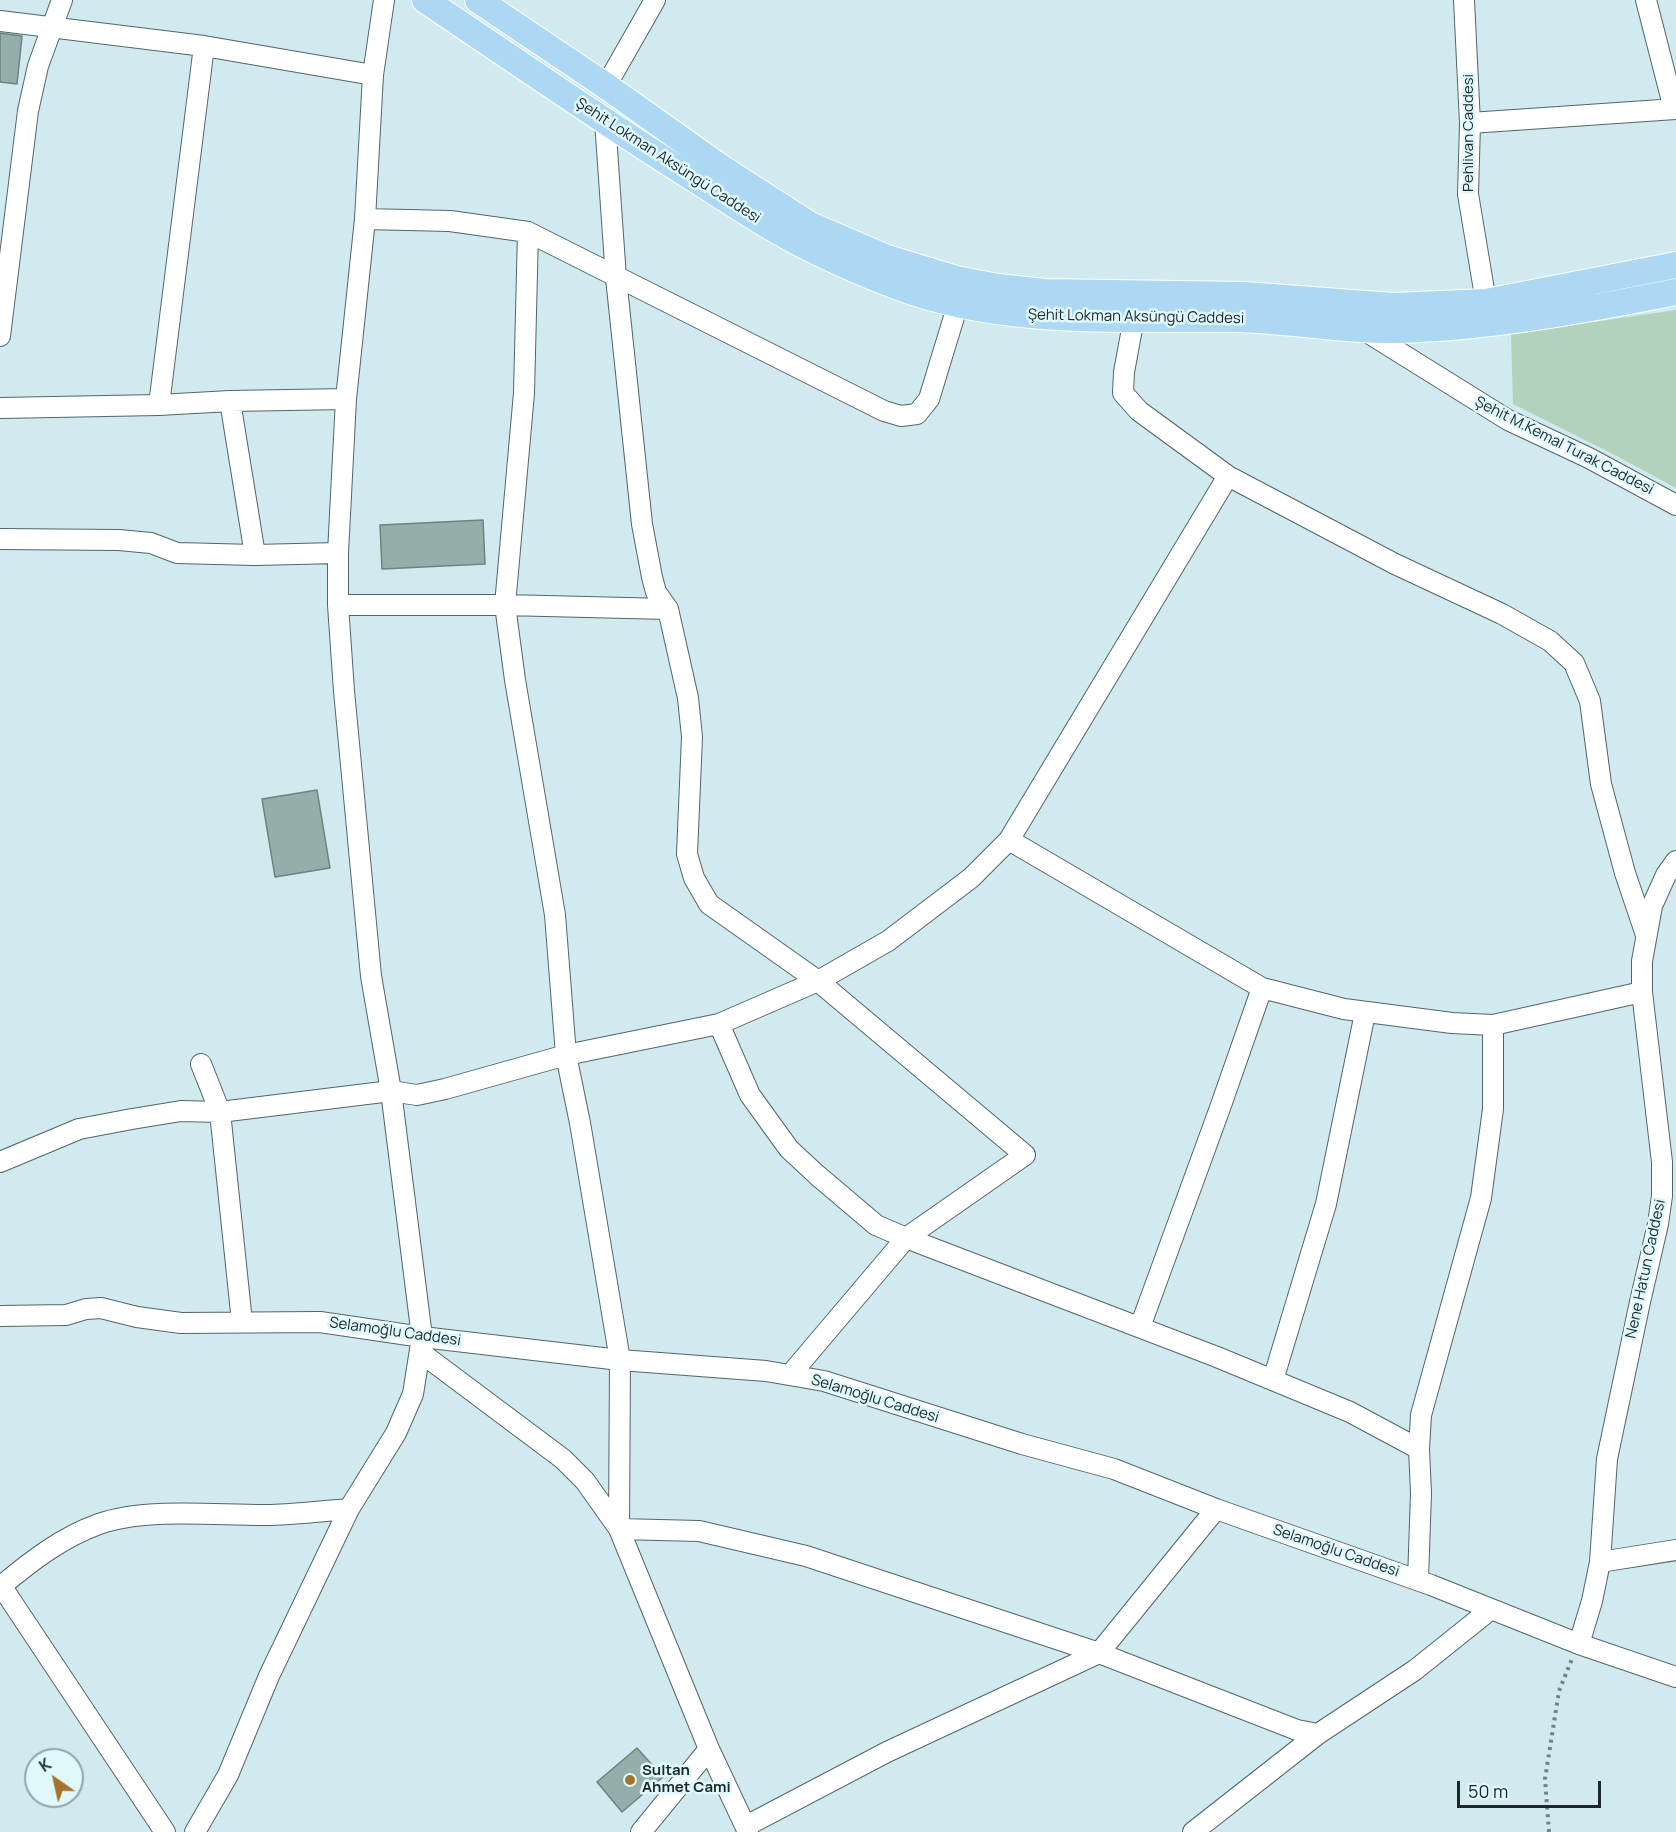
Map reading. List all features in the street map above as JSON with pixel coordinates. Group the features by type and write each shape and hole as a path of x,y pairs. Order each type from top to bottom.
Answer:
{"main road":[{"name":"Şehit Lokman Aksüngü Caddesi","path":"425,0 605,121 776,230 899,287 958,304 1015,314 1235,319 1395,330 1489,323 1605,306 1676,292"},
{"name":"Şehit Lokman Aksüngü Caddesi","path":"478,0 606,86 723,170 810,225 887,258 956,279 998,287 1045,292 1245,295 1393,306 1486,302 1676,266"}],"street":[{"path":"0,336 28,111 38,66 62,0"},
{"path":"195,1832 228,1775 269,1676 349,1509 396,1434 413,1394 422,1344 391,1091 371,976 338,605 338,552 346,399 365,219 373,75 384,0"},
{"path":"606,86 655,0"},
{"name":"Pehlivan Caddesi","path":"1464,0 1470,123 1468,194 1486,302"},
{"path":"1470,123 1675,109 1646,0"},
{"path":"0,21 204,46 373,75"},
{"path":"159,405 204,46"},
{"path":"605,121 616,278 642,524 652,577 656,592 668,609 688,698 692,737 687,854 694,878 709,904 818,981 1025,1155 906,1238 790,1375"},
{"path":"365,219 450,221 528,232 884,411 901,416 917,414 929,399 958,304"},
{"path":"528,232 524,393 506,605 515,680 555,915 566,1055 620,1360 619,1529"},
{"path":"1134,318 1124,372 1123,393 1139,411 1228,476 1395,564 1502,614 1550,640 1574,663 1590,701 1601,784 1625,873 1646,935"},
{"name":"Şehit M.Kemal Turak Caddesi","path":"1361,329 1508,420 1589,458 1676,505"},
{"path":"0,408 346,399"},
{"path":"230,401 255,555"},
{"path":"0,1162 79,1129 181,1112 220,1112 391,1091 417,1095 436,1091 566,1055 719,1024 818,981 888,941 971,878 1009,840 1228,476"},
{"path":"0,539 119,540 151,543 177,553 255,555 338,552"},
{"path":"338,605 506,605 668,609"},
{"path":"1009,840 1262,988 1365,1013 1452,1023 1493,1025 1642,992"},
{"name":"Nene Hatun Caddesi","path":"1579,1644 1592,1601 1600,1562 1607,1459 1659,1224 1662,1162 1642,992 1642,961 1652,906 1666,875 1676,861"},
{"path":"1140,1328 1262,988"},
{"path":"1273,1380 1326,1204 1365,1013"},
{"path":"719,1024 750,1095 789,1149 876,1225 1273,1380 1350,1412 1419,1449"},
{"path":"1418,1580 1422,1493 1419,1449 1421,1415 1481,1198 1493,1109 1493,1025"},
{"path":"201,1064 220,1112 242,1322"},
{"name":"Selamoğlu Caddesi","path":"0,1316 66,1316 86,1309 101,1308 137,1317 180,1323 320,1322 422,1344 766,1371 824,1381 1022,1444 1114,1469 1216,1509 1418,1580 1579,1644 1676,1677"},
{"path":"422,1344 563,1459 585,1481 619,1529 709,1749 747,1829 887,1752 1099,1653 1216,1509"},
{"path":"165,1832 0,1586 59,1543 99,1524 133,1516 274,1515 349,1509"},
{"path":"619,1529 699,1531 806,1556 1099,1653 1297,1730 1318,1734"},
{"path":"1600,1562 1676,1550"},
{"path":"1193,1832 1318,1734 1415,1670 1490,1610"},
{"path":"641,1832 709,1749"}],"path":[{"path":"1549,1832 1545,1779 1560,1691 1579,1644"}],"green space":[{"path":"1676,310 1676,488 1513,404 1511,334"}],"building":[{"path":"0,33 22,36 17,84 0,82"},
{"path":"483,520 485,564 382,569 380,525"},
{"path":"317,790 330,868 275,877 262,799"},
{"name":"Sultan Ahmet Cami","path":"637,1748 663,1777 622,1812 597,1782"}],"place":[{"name":"Sultan Ahmet Cami","path":"630,1780"}]}
